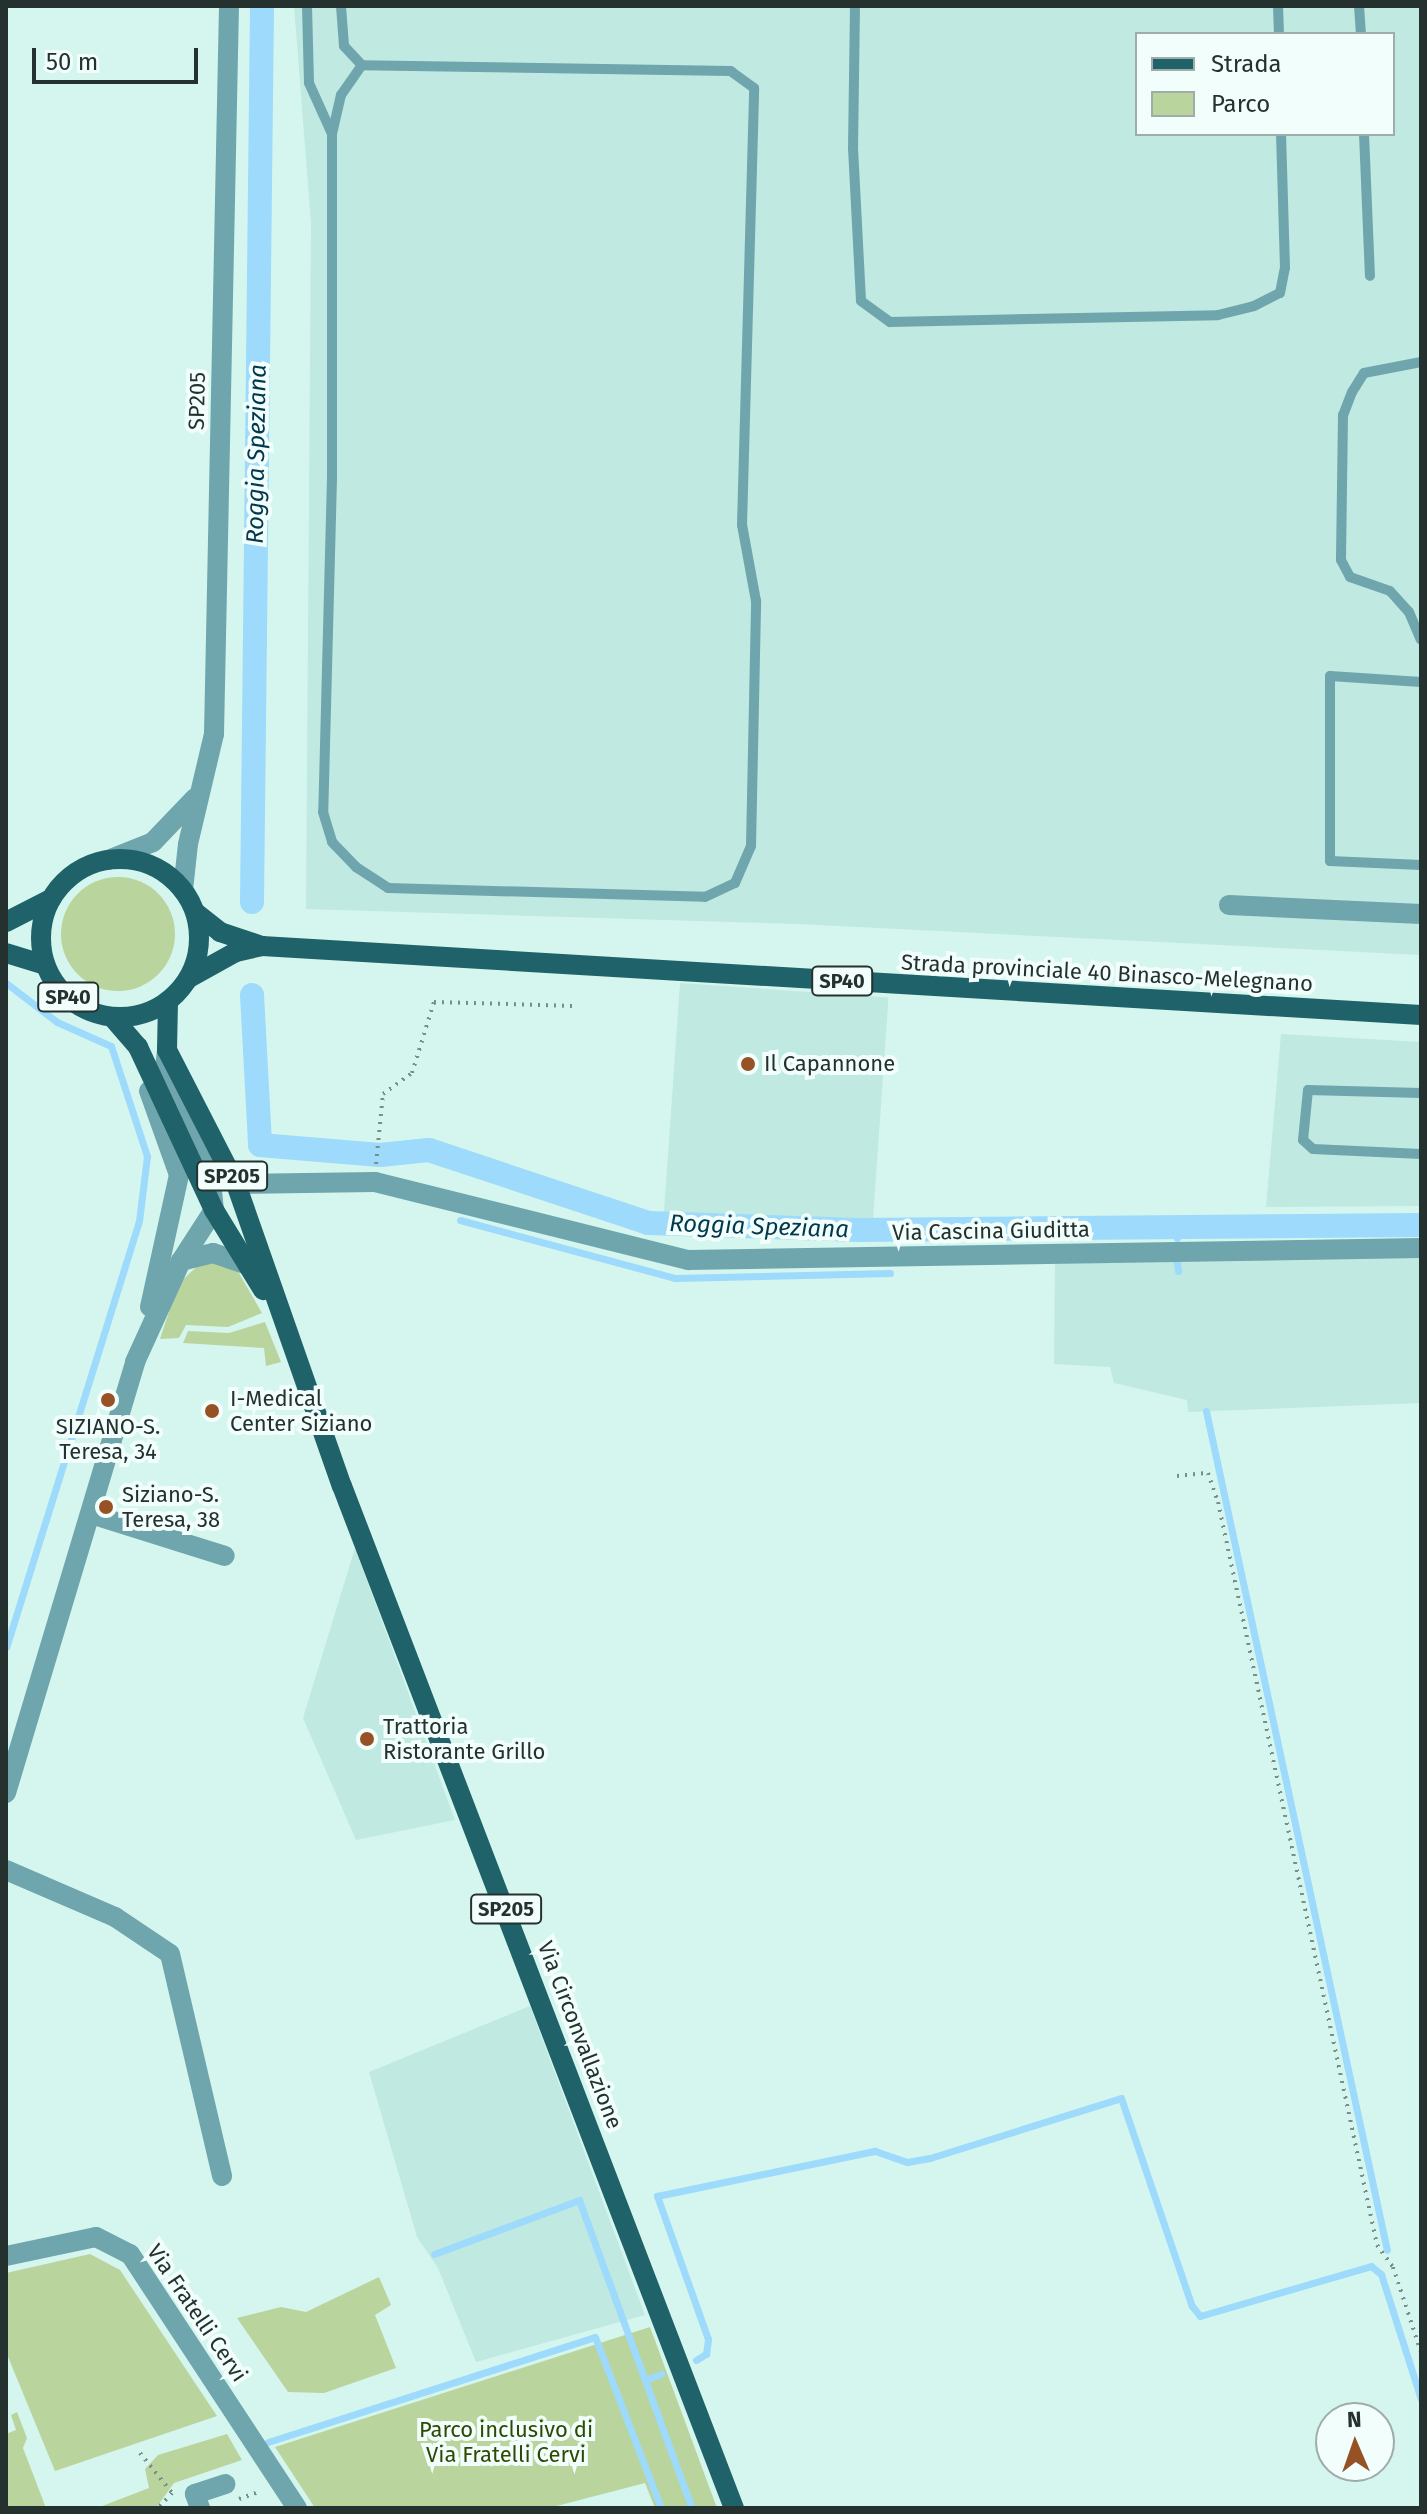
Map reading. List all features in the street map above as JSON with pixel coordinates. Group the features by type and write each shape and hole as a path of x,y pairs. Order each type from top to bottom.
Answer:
{"main road":[{"name":"Strada provinciale 40 Binasco-Melegnano","path":"108,860 150,865 183,890 196,913 220,932 262,946 1421,1015"},
{"path":"6,922 51,899 66,880 108,860"},
{"name":"SP40","path":"51,899 41,932 45,965 71,1001 112,1017 150,1012 168,1002"},
{"name":"Strada provinciale 40 Binasco-Melegnano","path":"189,978 199,946 196,913"},
{"name":"Strada provinciale 40 Binasco-Melegnano","path":"168,1002 189,978 236,952 262,946"},
{"name":"SP40","path":"6,953 45,965"},
{"name":"SP205","path":"168,1002 167,1050 236,1184 277,1310"},
{"name":"SP205","path":"112,1017 147,1067 214,1210 245,1264 277,1310"},
{"name":"Via Circonvallazione","path":"277,1310 734,2508"}],"street":[{"name":"SP205","path":"183,890 198,795 214,734 229,6"},
{"path":"108,860 153,842 198,795"},
{"path":"1229,905 1421,914"},
{"path":"142,1342 181,1261 214,1210 210,1171 165,1069 167,1050"},
{"path":"6,1793 142,1342 179,1175 148,1088 147,1067"},
{"name":"Via Cascina Giuditta","path":"236,1184 375,1182 688,1260 1421,1248"},
{"path":"181,1261 213,1253 245,1264"},
{"path":"91,1514 225,1556"},
{"path":"6,1870 115,1917 170,1954 222,2176"},
{"name":"Via Fratelli Cervi","path":"6,2256 96,2237 130,2254 297,2508"},
{"path":"200,2508 195,2494 225,2484"}],"lane":[{"path":"307,6 309,83 332,134"},
{"path":"341,6 344,46 362,65 731,71 754,88 742,525 756,601 751,846 735,883 705,897 388,888 356,867 332,842 323,812 332,478 332,134 341,95 362,65"},
{"path":"855,6 853,148 861,301 890,322 1218,315 1254,306 1280,293 1285,268 1281,136"},
{"path":"1278,6 1279,32"},
{"path":"1359,6 1361,32"},
{"path":"1364,136 1370,276"},
{"path":"1421,362 1364,373 1352,392 1343,415 1341,560 1350,577 1390,591 1409,612 1421,640"},
{"path":"1421,682 1330,676 1330,861 1421,865"},
{"path":"1421,1093 1308,1090 1303,1140 1313,1149 1421,1154"}],"path":[{"path":"376,1167 383,1094 412,1073 434,1002 573,1006"},
{"path":"1177,1476 1208,1473 1218,1502 1377,2245 1393,2267 1421,2352"},
{"path":"140,2453 172,2493 158,2508"},
{"path":"249,2496 263,2490"}],"shaded area":[{"path":"294,6 1421,6 1421,955 797,924 306,909 311,223"},
{"path":"680,983 888,998 872,1230 664,1215"},
{"path":"1281,1034 1421,1042 1421,1206 1266,1207"},
{"path":"1421,1257 1421,1403 1188,1412 1187,1400 1114,1383 1110,1367 1054,1364 1055,1259"},
{"path":"355,1548 455,1820 356,1840 303,1718"},
{"path":"530,2006 645,2315 476,2362 438,2268 417,2237 369,2072"}],"green space":[{"path":"118,877 140,881 159,893 171,912 175,934 171,956 159,975 140,987 118,991 96,987 77,975 65,956 61,934 65,912 77,893 96,881"},
{"path":"203,1261 236,1268 262,1313 228,1327 186,1325 179,1338 160,1339 178,1284"},
{"path":"265,1322 281,1362 266,1366 264,1348 183,1343 188,1331 229,1333"},
{"path":"90,2254 120,2270 217,2416 55,2471 6,2352 6,2273"},
{"path":"379,2277 391,2305 375,2315 396,2368 324,2393 288,2392 237,2318 281,2307 306,2312"},
{"name":"Parco inclusivo di Via Fratelli Cervi","path":"650,2327 717,2508 655,2508 645,2483 549,2508 315,2508 275,2447"},
{"path":"17,2412 27,2438 23,2448 46,2508 6,2508 6,2434 16,2430 11,2415"},
{"path":"227,2434 242,2460 174,2483 156,2508 97,2508 149,2488 145,2469 158,2455"}],"waterway":[{"name":"Roggia Speziana","path":"252,902 262,6"},
{"path":"6,983 57,1022 111,1046 147,1156 139,1221 6,1647"},
{"name":"Roggia Speziana","path":"252,995 260,1145 380,1155 429,1150 648,1223 859,1230 1421,1225"},
{"path":"460,1220 675,1278 890,1273"},
{"path":"1177,1225 1177,1238"},
{"path":"1177,1263 1178,1271"},
{"path":"1206,1411 1387,2250"},
{"path":"696,2360 706,2354 708,2339 657,2196 875,2151 907,2162 930,2158 1121,2098 1192,2306 1200,2316 1371,2266 1381,2274 1421,2399"},
{"path":"434,2254 579,2200 692,2508"},
{"path":"268,2442 595,2337 661,2508"},
{"path":"645,2380 661,2374"}],"place":[{"name":"Il Capannone","path":"748,1064"},
{"name":"SIZIANO-S. Teresa, 34","path":"108,1400"},
{"name":"I-Medical Center Siziano","path":"212,1411"},
{"name":"Siziano-S. Teresa, 38","path":"106,1507"},
{"name":"Trattoria Ristorante Grillo","path":"367,1739"}]}
